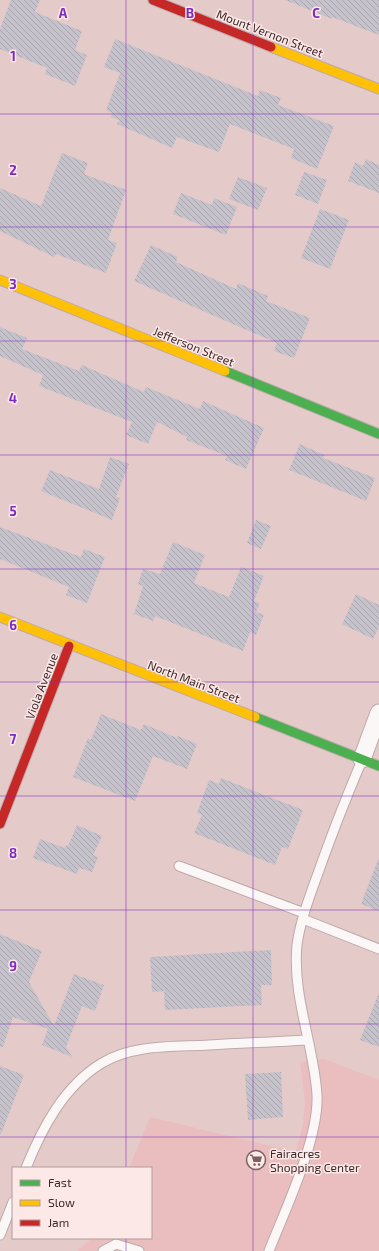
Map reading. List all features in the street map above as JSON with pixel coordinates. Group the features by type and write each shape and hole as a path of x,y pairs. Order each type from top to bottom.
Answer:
{"street":[{"name":"Mount Vernon Street","path":"153,0 379,89"},
{"name":"Jefferson Street","path":"0,280 379,434"},
{"name":"North Main Street","path":"0,617 69,646 379,766"},
{"name":"Viola Avenue","path":"0,824 69,646"},
{"path":"362,759 379,713"}],"lane":[{"path":"269,1251 306,1153 313,1129 317,1097 296,962 297,944 304,916 331,836 362,759"},
{"path":"179,866 304,916 379,949"},
{"path":"26,1167 51,1117 66,1096 90,1072 102,1063 119,1055 151,1048 307,1040"},
{"path":"0,1235 12,1205"},
{"path":"103,1251 116,1244 139,1251"}],"shaded area":[{"name":"Fairacres Shopping Center","path":"324,1059 379,1080 379,1251 77,1251 91,1239 152,1239 152,1167 129,1167 150,1117 296,1152 303,1124 305,1102 300,1062"}],"building":[{"path":"11,0 40,0 35,12 82,31 75,50 87,55 75,86 45,74 47,68 0,49 0,29"},
{"path":"285,0 379,0 379,35 332,17 332,19"},
{"path":"115,39 258,96 260,90 281,98 278,105 334,126 317,169 291,158 294,149 230,124 219,152 177,137 172,148 117,124 119,120 111,117 112,113 106,110 120,73 104,67"},
{"path":"62,153 88,163 84,174 126,190 108,240 117,243 106,273 56,254 54,257 0,231 0,188 41,206"},
{"path":"366,159 379,165 379,193 348,181 355,162 363,166"},
{"path":"304,172 327,180 318,204 295,195"},
{"path":"238,177 267,188 258,210 229,199"},
{"path":"181,193 212,205 214,198 237,207 226,235 173,214"},
{"path":"320,209 349,220 330,269 301,258"},
{"path":"151,245 178,257 176,262 236,289 238,283 268,296 266,301 310,318 294,358 274,351 277,343 134,281"},
{"path":"0,327 27,338 22,349 79,371 82,365 144,392 146,387 200,409 203,401 264,428 246,469 225,460 227,456 186,440 187,437 157,422 148,444 126,435 132,422 39,386 43,375 0,356"},
{"path":"300,444 324,455 323,458 375,478 366,501 289,470"},
{"path":"110,457 129,464 116,497 120,498 112,520 41,491 50,470 99,489"},
{"path":"256,520 271,526 261,549 247,543"},
{"path":"0,527 81,557 84,549 105,557 87,603 66,595 69,587 0,559"},
{"path":"173,542 205,555 194,583 229,597 241,567 264,576 254,601 260,603 256,612 264,615 256,635 250,632 243,651 155,616 153,621 134,614 143,586 138,584 143,569 160,574"},
{"path":"356,594 379,605 379,627 373,639 342,624"},
{"path":"101,714 141,730 144,724 177,738 178,736 197,744 187,769 153,756 135,801 73,777 88,738 91,740"},
{"path":"221,778 303,810 288,849 282,847 275,865 194,833 202,815 197,813 209,780 219,784"},
{"path":"77,825 102,836 93,855 98,857 92,872 79,868 77,874 33,858 40,839 65,848 66,845 68,846"},
{"path":"379,860 379,911 361,904"},
{"path":"0,934 42,951 29,982 54,1026 74,974 104,985 95,1011 82,1006 66,1047 72,1057 42,1045 48,1029 13,1017 3,1047 0,1047"},
{"path":"271,950 272,985 261,985 262,1005 165,1010 164,991 152,992 150,957"},
{"path":"379,995 379,1047 360,1040"},
{"path":"0,1066 24,1075 1,1134 0,1134"},
{"path":"281,1072 283,1117 248,1120 245,1074"}],"traffic: fast":[{"path":"225,371 379,434"},
{"path":"255,717 379,766"}],"traffic: slow":[{"path":"271,47 379,89"},
{"path":"0,280 225,371"},
{"path":"0,617 255,717"}],"traffic: jam":[{"path":"153,0 271,47"},
{"path":"0,824 69,646"}],"place":[{"name":"Fairacres Shopping Center","path":"256,1160"}]}
